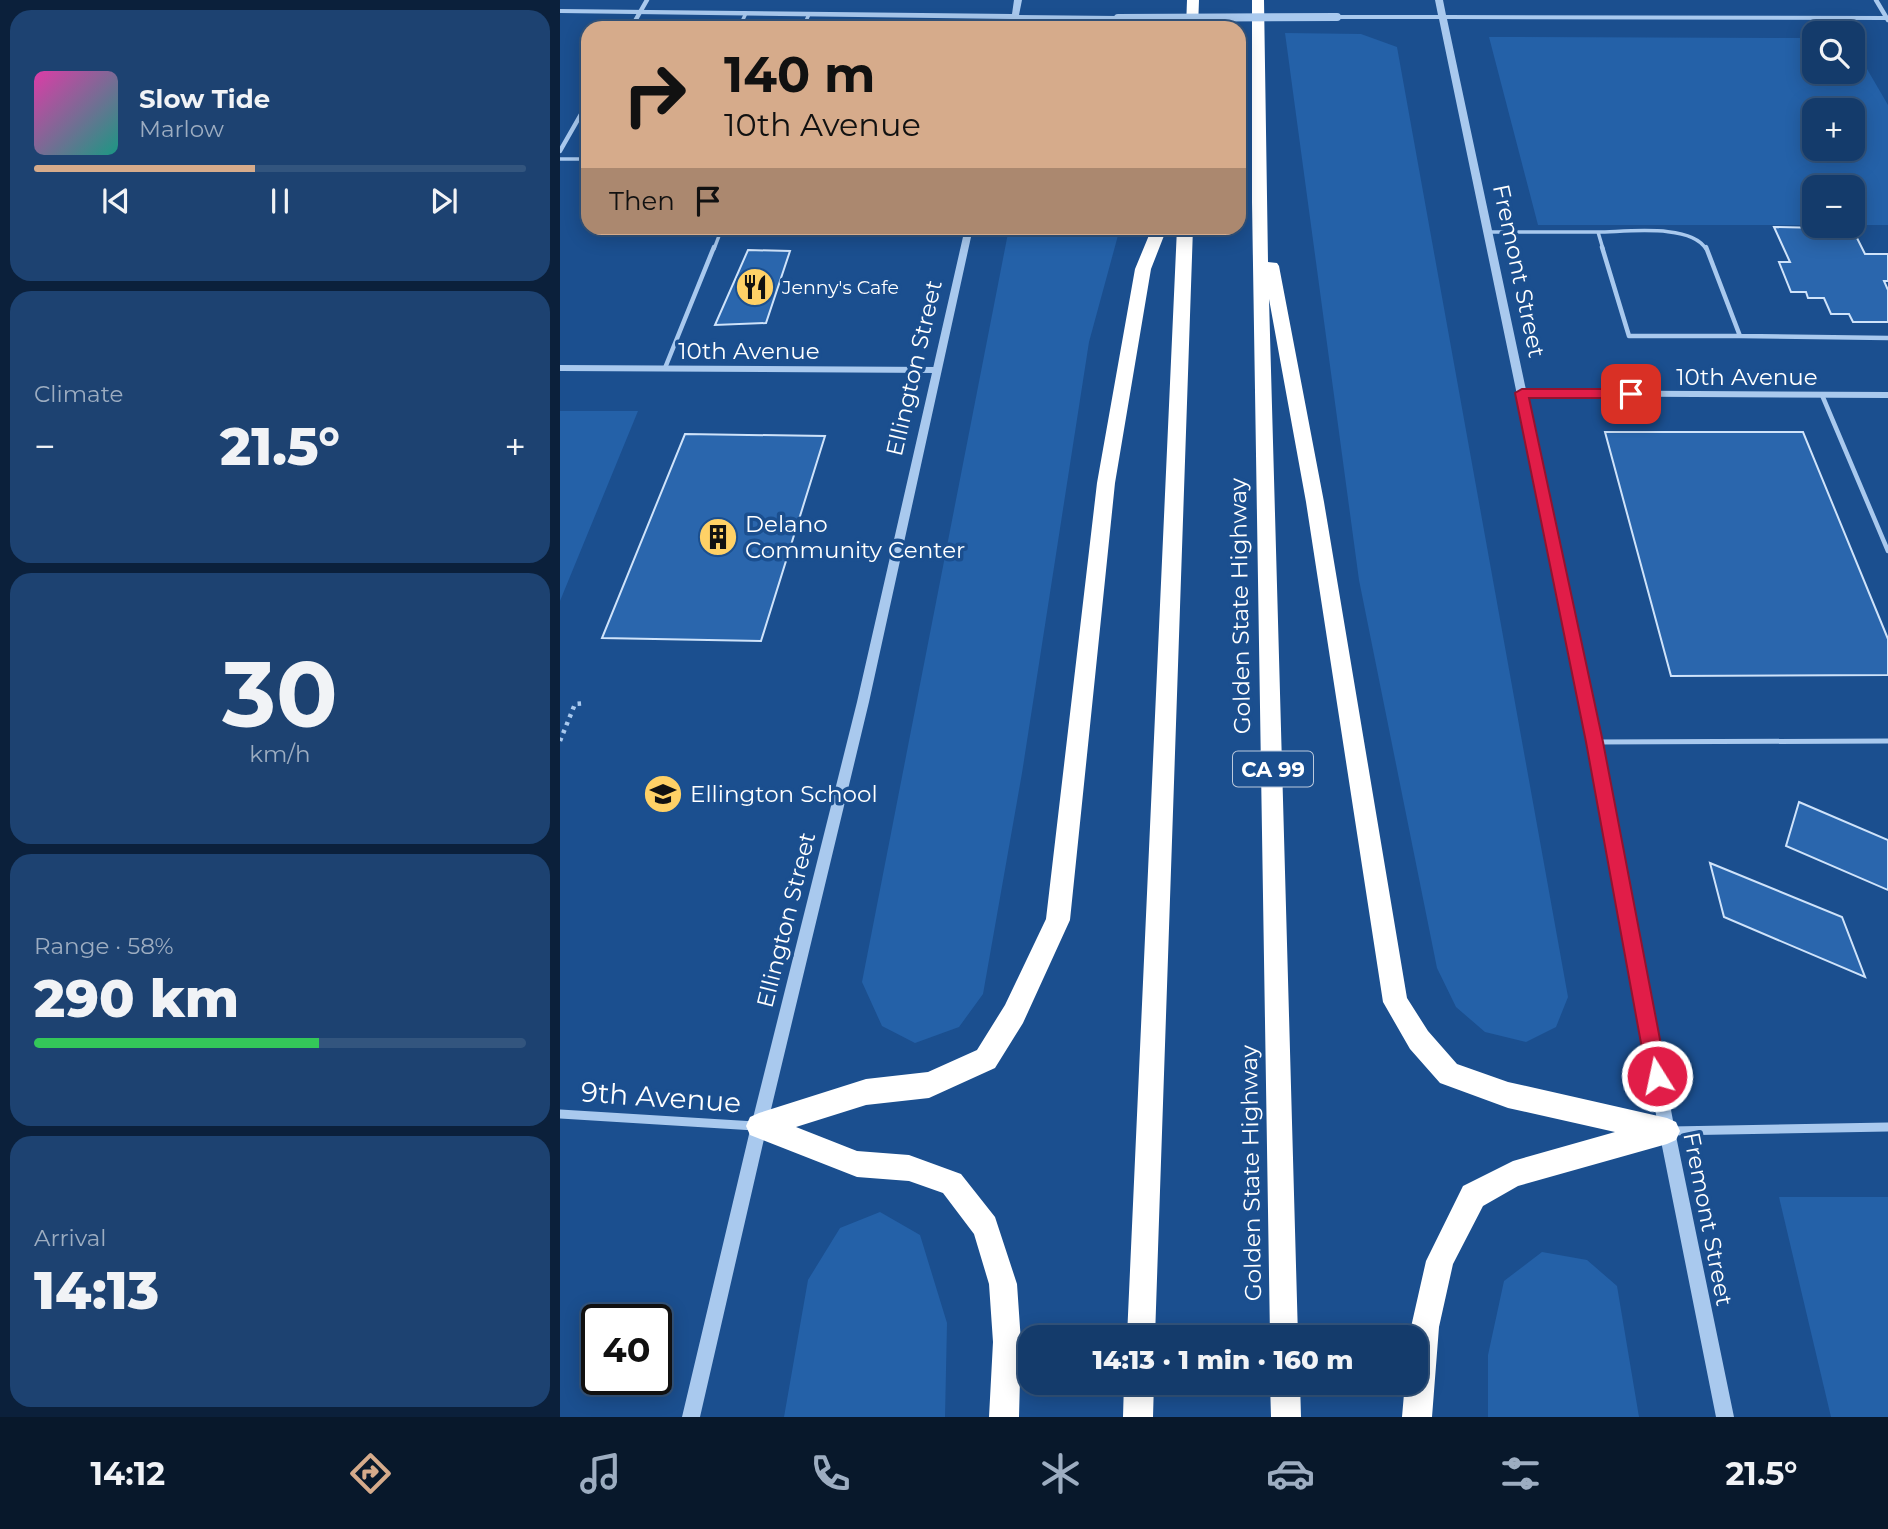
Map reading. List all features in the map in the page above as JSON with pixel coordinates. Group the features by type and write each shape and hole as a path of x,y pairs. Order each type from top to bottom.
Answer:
{"highway":[{"path":"1192,21 1193,0"},
{"name":"Golden State Highway","path":"1258,0 1259,202 1284,1325"},
{"path":"1259,202 1315,502 1395,1002 1419,1040 1449,1074 1508,1095 1667,1131"},
{"path":"759,1126 866,1092 929,1085 986,1059 1014,1014 1058,920 1106,483 1143,269 1156,235"},
{"path":"1143,1325 1185,235"},
{"path":"759,1126 857,1164 909,1168 952,1183 985,1227 1003,1283 1007,1342 1004,1417"},
{"path":"1417,1417 1425,1327 1440,1261 1473,1196 1513,1174 1667,1131"},
{"path":"1138,1417 1139,1395"},
{"path":"1285,1395 1286,1417"}],"street":[{"path":"635,21 647,0"},
{"path":"1014,21 1018,0"},
{"name":"Fremont Street","path":"1439,0 1595,742 1667,1131 1725,1417"},
{"path":"1875,0 1888,19"},
{"path":"560,11 1015,18 1888,19"},
{"path":"560,151 581,114"},
{"name":"Ellington Street","path":"691,1417 863,702 967,235"},
{"name":"10th Avenue","path":"560,368 937,370"},
{"name":"10th Avenue","path":"1522,393 1888,396"},
{"name":"9th Avenue","path":"560,1114 759,1126"},
{"path":"1667,1131 1888,1127"}],"lane":[{"path":"742,21 746,13"},
{"path":"806,21 809,14"},
{"path":"560,159 581,159"},
{"path":"1488,232 1674,232 1692,236 1705,244 1740,336"},
{"path":"1598,232 1629,336 1888,338"},
{"path":"665,368 719,235"},
{"path":"1822,395 1888,551"},
{"path":"1595,742 1888,741"}],"path":[{"path":"560,741 575,704 586,703"}],"shaded area":[{"path":"1285,33 1361,34 1397,47 1568,997 1556,1027 1526,1042 1485,1032 1456,1007 1437,968 1359,580"},
{"path":"1489,37 1802,38 1802,84 1865,84 1865,66 1888,105 1888,225 1865,225 1865,175 1802,175 1802,225 1538,225"},
{"path":"1008,235 1118,235 1089,342 1022,773 983,994 959,1027 915,1043 882,1026 862,982"},
{"path":"560,411 638,411 560,601"},
{"path":"1779,1197 1888,1197 1888,1417 1831,1417"},
{"path":"880,1212 920,1235 947,1323 945,1417 784,1417 808,1280 840,1228"},
{"path":"1542,1252 1587,1260 1617,1286 1639,1417 1488,1417 1488,1355 1504,1281"}],"building":[{"path":"1774,227 1802,228 1802,238 1857,238 1865,254 1888,254 1888,281 1884,281 1888,290 1888,322 1853,322 1849,314 1831,314 1824,298 1808,298 1806,292 1791,292 1779,262 1790,262"},
{"name":"Jenny's Cafe","path":"748,250 790,251 766,323 715,325"},
{"path":"1605,432 1803,432 1888,639 1888,675 1671,676"},
{"name":"Delano Community Center","path":"685,434 825,436 761,641 602,638"},
{"path":"1799,802 1888,840 1888,890 1786,846"},
{"path":"1710,863 1842,917 1865,977 1724,917"}],"place":[{"name":"Jenny's Cafe","path":"755,287"},
{"name":"Delano Community Center","path":"718,537"},
{"name":"Ellington School","path":"663,794"}],"route":[{"path":"1631,394 1522,393 1595,742 1657,1076"}]}
